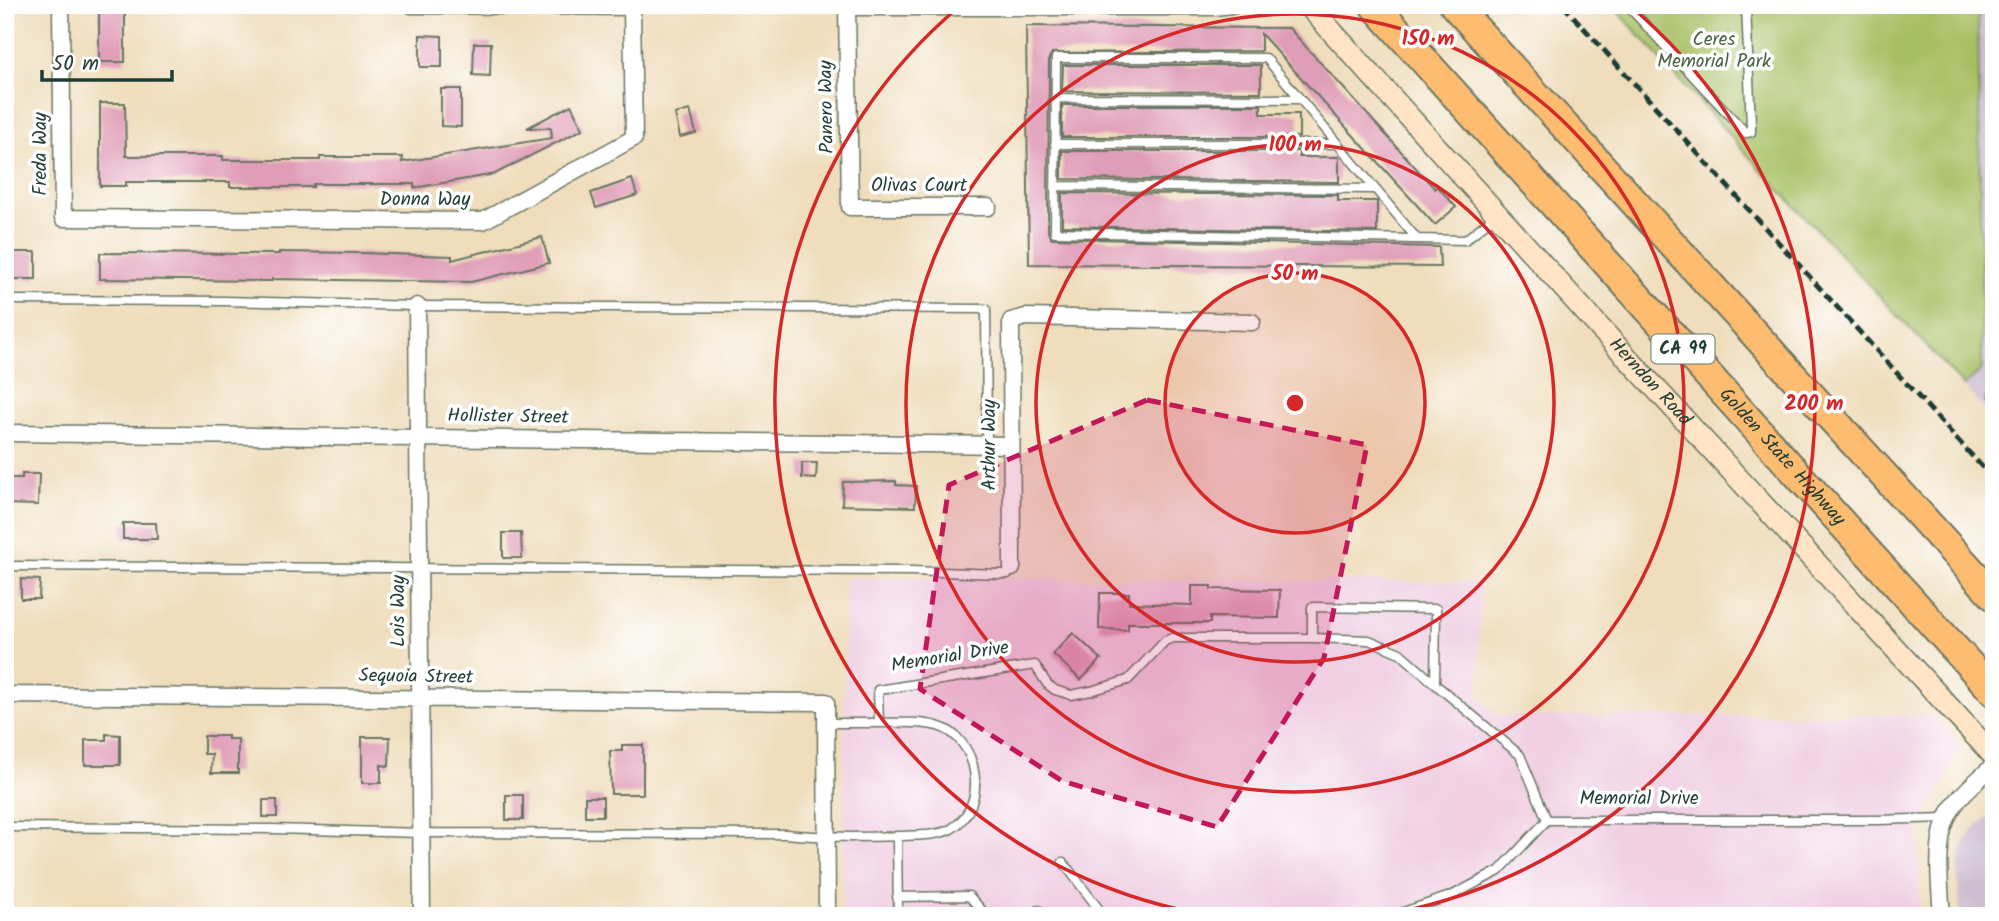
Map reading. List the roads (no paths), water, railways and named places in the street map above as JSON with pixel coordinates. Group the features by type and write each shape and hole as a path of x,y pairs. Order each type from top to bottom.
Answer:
{"highway":[{"name":"Golden State Highway","path":"1374,5 1994,692"},
{"path":"1454,5 1994,596"}],"street":[{"name":"Freda Way","path":"61,5 63,218"},
{"name":"Donna Way","path":"63,218 483,221 634,138 632,8 412,5"},
{"path":"847,6 1233,5"},
{"name":"Herndon Road","path":"1308,5 1600,328 1994,756"},
{"name":"Panero Way","path":"847,6 850,207"},
{"name":"Olivas Court","path":"850,207 988,207"},
{"name":"Lois Way","path":"417,306 422,916"},
{"name":"Arthur Way","path":"1012,568 1011,321 1026,317 1252,322"},
{"name":"Hollister Street","path":"5,433 1010,445"},
{"name":"Sequoia Street","path":"5,695 826,702 826,723"},
{"path":"826,723 827,916"},
{"path":"1942,916 1942,843 1947,818 1965,792 1994,765"}],"lane":[{"path":"1627,5 1746,133 1751,131 1746,5"},
{"path":"1417,239 1266,58 1056,58 1055,232 1465,240 1497,214"},
{"path":"1056,98 1300,99"},
{"path":"1055,144 1337,144"},
{"path":"1055,186 1375,188"},
{"path":"5,300 223,301 417,306 986,309 986,444"},
{"path":"5,566 911,571 1000,574 1008,574 1012,568"},
{"path":"1363,916 1395,915 1453,895 1499,871 1547,820 1520,755 1434,684 1400,653 1368,640 1312,638 1312,607 1436,609 1434,684"},
{"name":"Memorial Drive","path":"879,723 878,690 1035,665 1046,684 1071,695 1128,680 1165,641 1172,638 1312,638"},
{"path":"5,827 422,833 786,834 826,838 933,834 951,829 970,807 975,775 970,754 958,736 938,726 915,723 826,723"},
{"name":"Memorial Drive","path":"1547,820 1947,818"},
{"path":"897,836 898,916"},
{"path":"1063,862 1104,916"},
{"path":"897,897 969,896 987,916"}],"railway":[{"path":"1563,5 1994,480"}],"park label":[{"name":"Ceres Memorial Park","path":"1714,51"}]}
